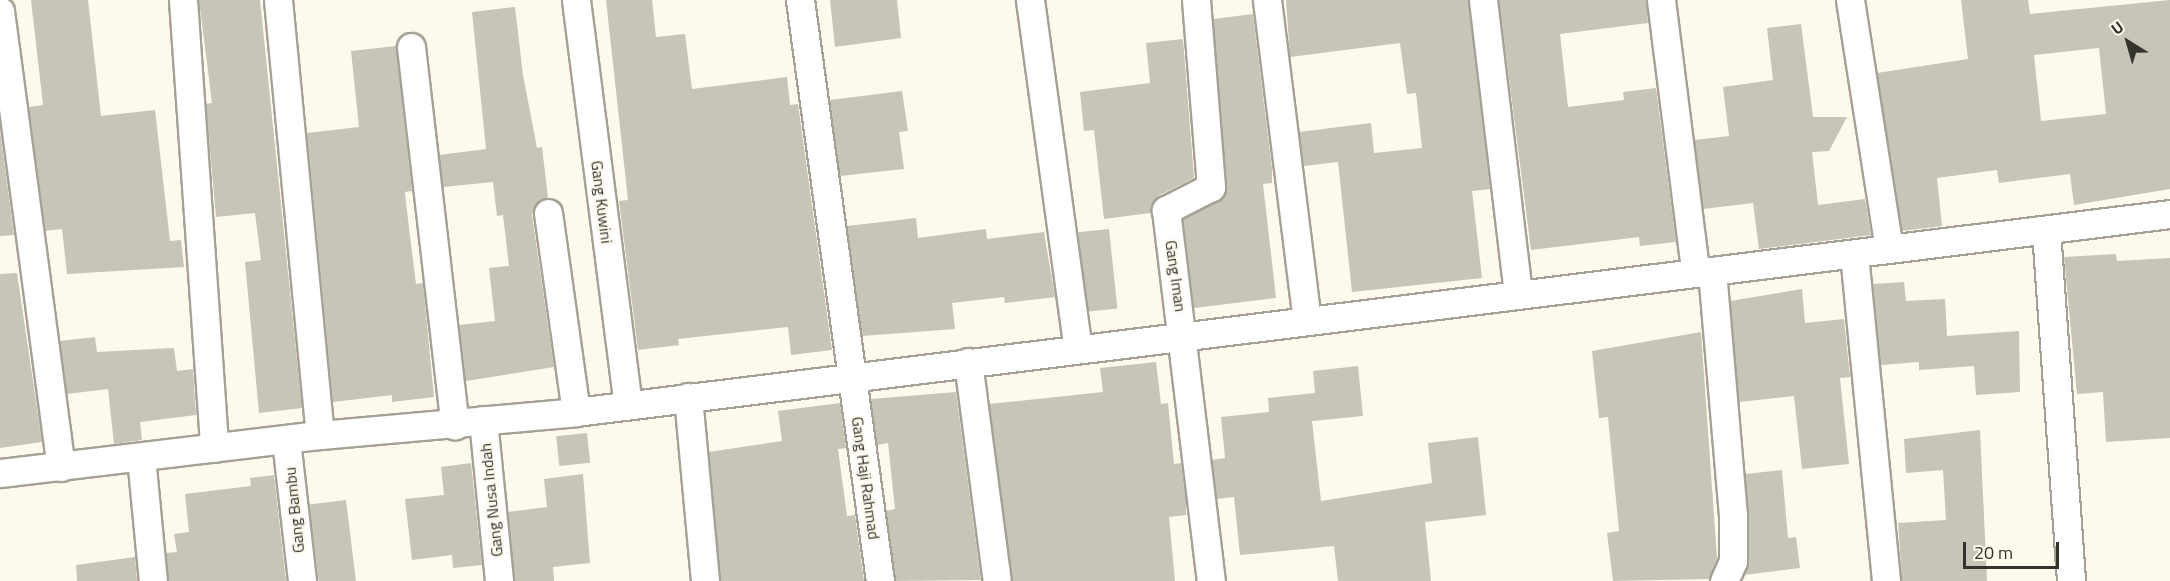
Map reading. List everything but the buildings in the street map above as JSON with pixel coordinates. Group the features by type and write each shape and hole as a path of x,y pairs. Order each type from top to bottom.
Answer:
{"street":[{"path":"183,0 214,448"},
{"path":"278,0 320,435"},
{"name":"Gang Kuwini","path":"576,0 628,404"},
{"name":"Gang Haji Rahmad","path":"801,0 880,581"},
{"path":"1030,0 1078,349"},
{"name":"Gang Iman","path":"1196,0 1211,187 1166,210 1184,335 1211,581"},
{"path":"1267,0 1307,319"},
{"path":"1483,0 1518,294"},
{"path":"1660,0 1703,271 1733,514 1732,561 1724,581"},
{"path":"1850,0 1889,249"},
{"path":"0,11 61,467"},
{"path":"411,47 455,425"},
{"path":"548,213 576,412"},
{"path":"0,473 320,435 455,425 483,420 576,412 851,375 2046,231 2170,214"},
{"path":"2046,231 2071,581"},
{"path":"1854,254 1886,581"},
{"path":"968,362 997,581"},
{"path":"688,397 705,581"},
{"name":"Gang Nusa Indah","path":"483,420 499,581"},
{"name":"Gang Bambu","path":"286,440 302,581"},
{"path":"141,457 153,581"}]}
